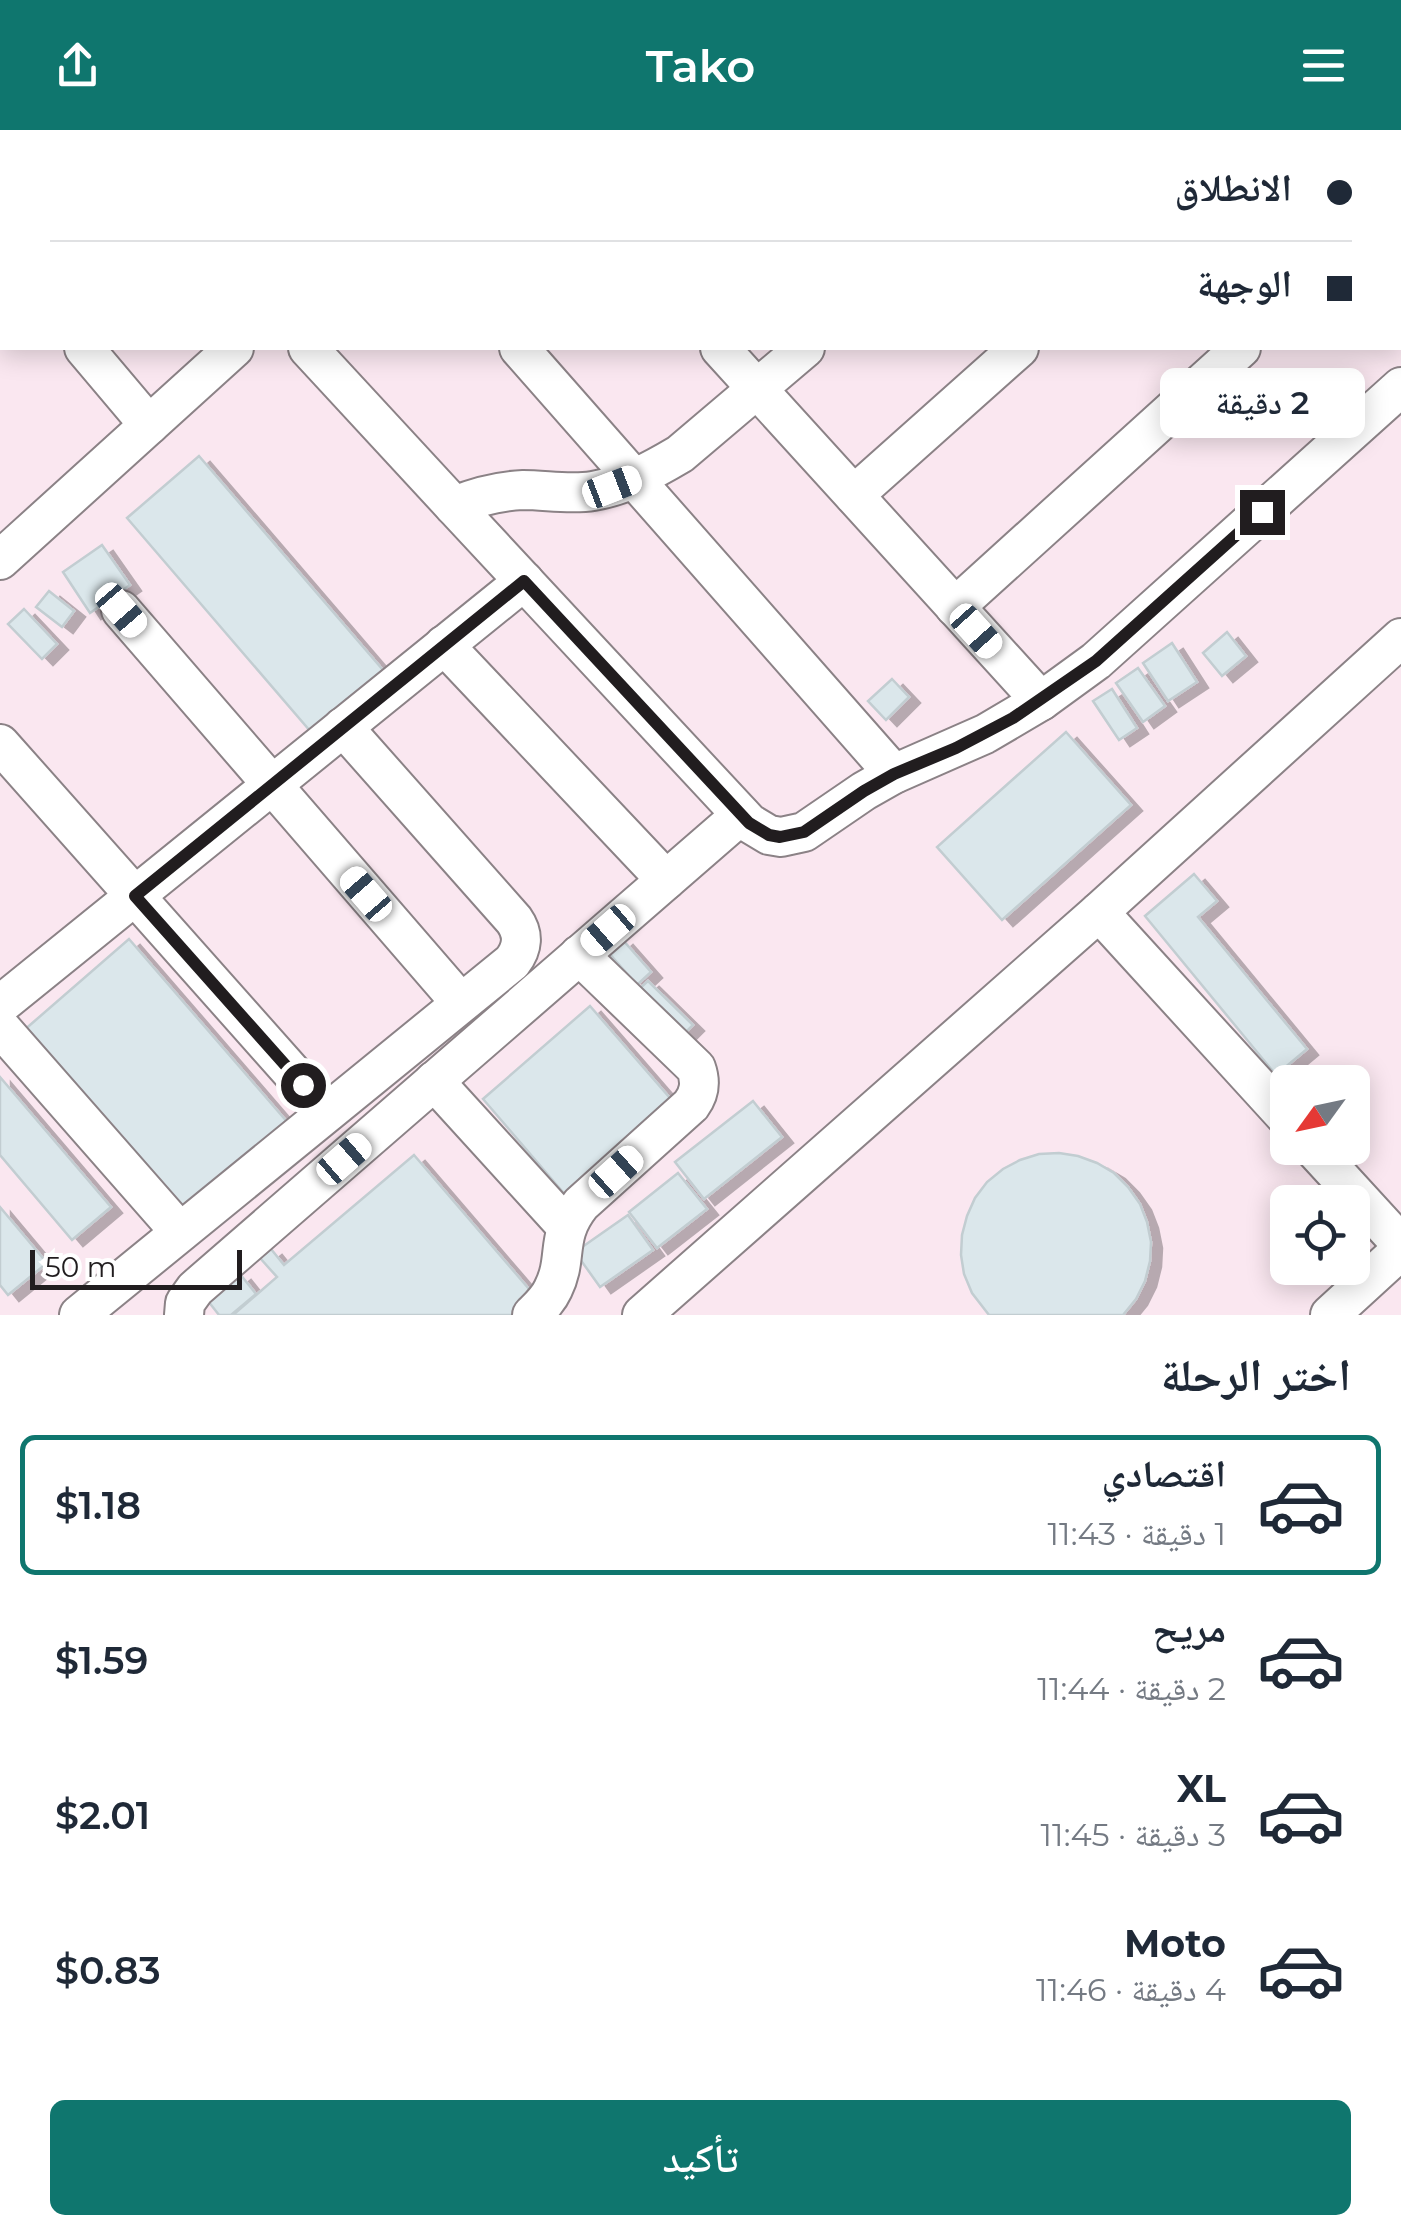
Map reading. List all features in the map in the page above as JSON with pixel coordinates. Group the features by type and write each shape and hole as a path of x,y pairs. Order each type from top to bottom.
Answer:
{"lane":[{"path":"86,350 150,424"},
{"path":"0,560 232,350"},
{"path":"310,350 741,815 769,835 792,836 894,774 985,734 1040,702 1096,661 1401,386"},
{"path":"520,350 894,774"},
{"path":"722,350 1040,702"},
{"path":"454,506 498,492 590,492 634,478 680,454 803,350"},
{"path":"854,496 1017,350"},
{"path":"955,608 1239,350"},
{"path":"0,1005 524,581"},
{"path":"121,610 461,1004"},
{"path":"642,1315 1099,912 1401,638"},
{"path":"444,645 666,880"},
{"path":"78,1315 512,962 521,946 519,928 344,727"},
{"path":"0,744 328,1112"},
{"path":"184,1315 185,1304 195,1289 741,815"},
{"path":"1099,912 1270,1099"},
{"path":"532,1315 545,1302 557,1279 566,1226 581,1204 691,1105 700,1087 696,1068 579,955"},
{"path":"0,1028 180,1232"},
{"path":"434,1082 566,1226"},
{"path":"1328,1165 1401,1247 1330,1315"}],"shaded area":[{"path":"0,350 1401,350 1401,1315 0,1315"}],"building":[{"path":"199,456 389,677 317,739 127,518"},
{"path":"102,545 130,585 90,613 63,572"},
{"path":"49,591 74,611 62,627 36,607"},
{"path":"24,609 57,644 42,659 8,624"},
{"path":"1227,632 1246,656 1222,676 1203,653"},
{"path":"1172,643 1197,682 1168,701 1143,663"},
{"path":"1138,668 1165,706 1143,722 1116,683"},
{"path":"892,679 909,697 886,720 868,701"},
{"path":"1112,689 1137,728 1119,740 1093,701"},
{"path":"1066,732 1131,805 1002,920 937,847"},
{"path":"1194,874 1217,901 1198,917 1307,1049 1288,1065 1270,1068 1145,916"},
{"path":"129,939 295,1131 188,1224 22,1032"},
{"path":"622,939 651,972 637,985 608,952"},
{"path":"648,981 693,1025 684,1034 639,989"},
{"path":"590,1006 676,1105 568,1198 483,1099"},
{"path":"0,1077 111,1207 72,1240 0,1155"},
{"path":"753,1101 782,1137 704,1199 675,1162"},
{"path":"1039,1154 1078,1156 1114,1173 1140,1204 1151,1242 1145,1281 1123,1315 989,1315 972,1293 964,1274 962,1235 967,1216 987,1182 1003,1169"},
{"path":"414,1155 535,1296 513,1315 233,1315 277,1277 260,1258 271,1249 284,1265"},
{"path":"678,1173 707,1209 657,1248 629,1212"},
{"path":"0,1207 47,1263 8,1295 0,1285"},
{"path":"628,1215 653,1250 600,1287 575,1252"},
{"path":"240,1274 256,1294 231,1315 219,1315 208,1301"}],"route":[{"path":"303,1085 135,896 524,581 749,823 769,835 792,836 894,774 985,734 1040,702 1096,661 1262,512"}]}
